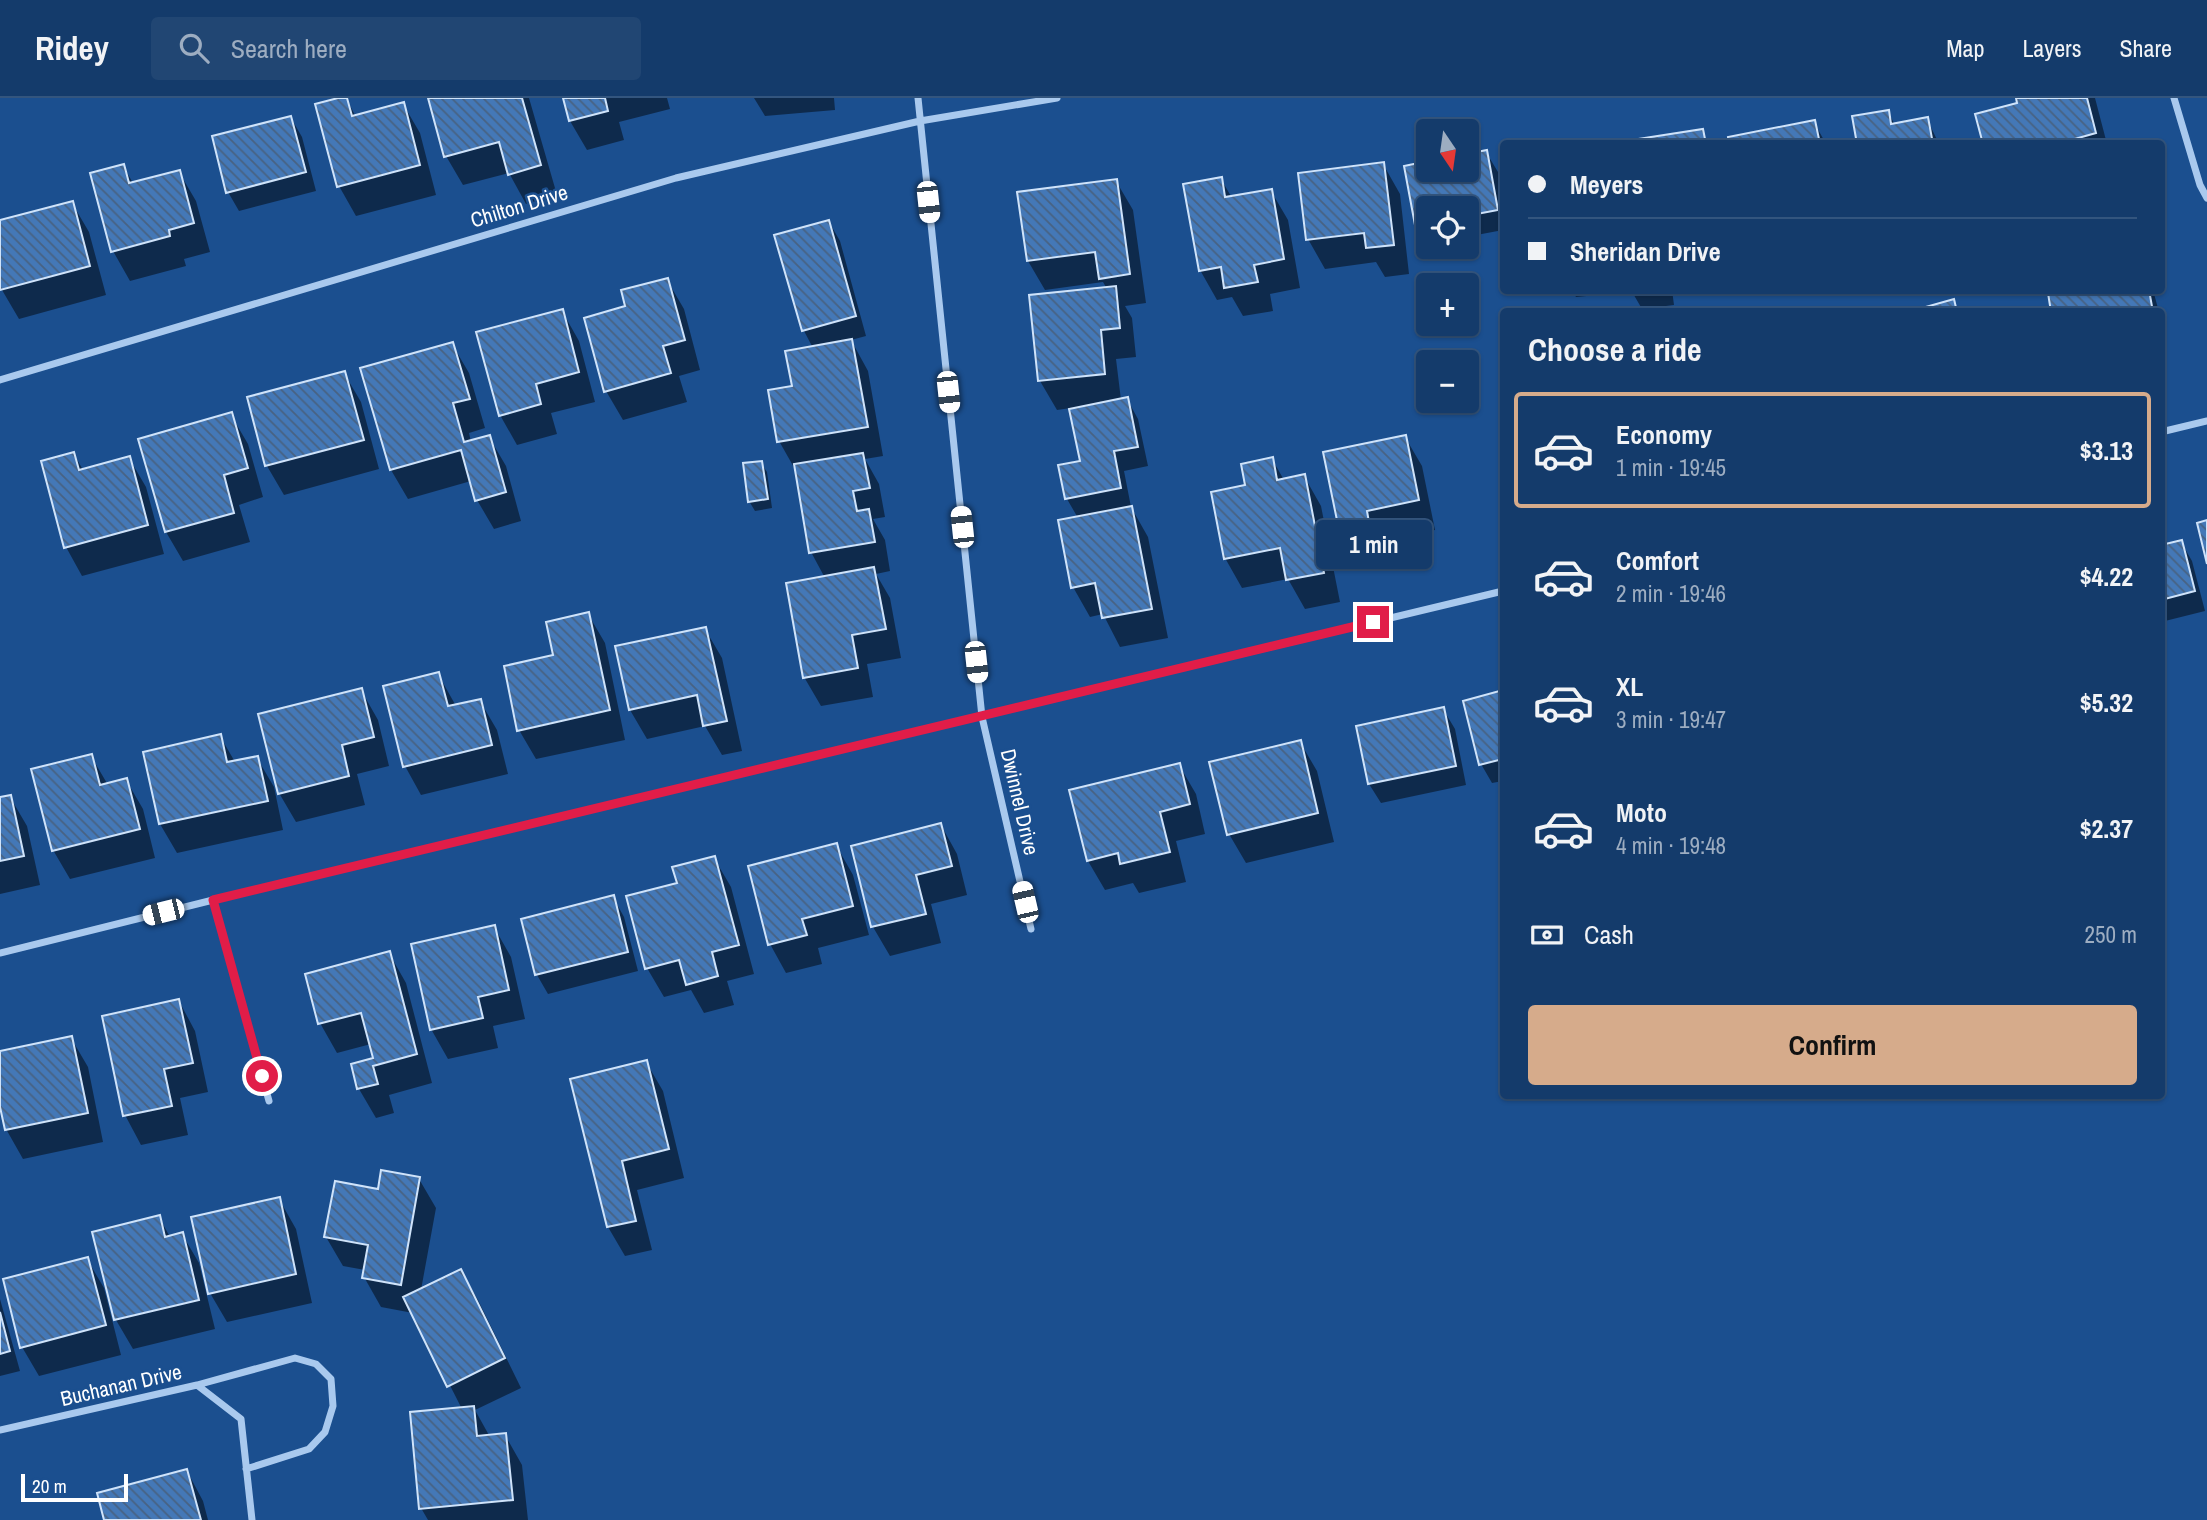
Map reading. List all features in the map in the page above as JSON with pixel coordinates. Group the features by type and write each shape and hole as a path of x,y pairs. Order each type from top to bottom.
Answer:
{"street":[{"name":"Dwinnel Drive","path":"918,98 982,717 1031,929"},
{"name":"Chilton Drive","path":"0,380 676,178 920,121 1057,98"},
{"path":"2174,98 2200,185 2207,198"},
{"path":"2165,431 2207,421"},
{"path":"0,953 1500,592"},
{"path":"213,900 269,1101"},
{"path":"197,1385 295,1358 316,1364 331,1380 333,1406 325,1432 309,1449 246,1469 251,1520"},
{"name":"Buchanan Drive","path":"0,1430 197,1385 241,1419 246,1469"}],"building":[{"path":"347,98 352,116 404,102 420,165 337,187 315,104"},
{"path":"428,98 522,98 541,165 508,175 499,142 444,157"},
{"path":"563,98 605,98 608,111 569,121"},
{"path":"2016,98 2087,98 2096,133 2071,140 1982,140 1975,114 2017,103"},
{"path":"1889,110 1891,124 1928,117 1932,140 1856,140 1852,116"},
{"path":"291,116 306,172 226,193 212,136"},
{"path":"1815,120 1819,140 1728,140 1728,137"},
{"path":"1703,129 1705,140 1632,140"},
{"path":"1487,150 1498,210 1479,214 1479,196 1416,196 1415,225 1404,166 1416,164 1416,182 1479,182 1479,152"},
{"path":"1384,162 1394,245 1366,248 1364,233 1306,240 1298,173"},
{"path":"124,164 129,183 180,170 194,223 169,230 170,236 111,252 90,173"},
{"path":"1222,177 1225,197 1272,189 1284,259 1254,265 1258,282 1224,288 1221,267 1199,271 1183,184"},
{"path":"1117,179 1130,274 1099,279 1095,252 1027,261 1017,192"},
{"path":"73,201 90,266 0,290 0,220"},
{"path":"829,220 856,316 802,331 774,235"},
{"path":"668,278 685,340 663,346 671,373 604,392 584,318 625,306 621,290"},
{"path":"1116,286 1120,328 1101,330 1105,374 1038,381 1029,295"},
{"path":"2048,294 2150,294 2152,308 2050,308"},
{"path":"1954,299 1956,308 1922,308"},
{"path":"563,309 579,372 536,384 541,404 499,416 476,332"},
{"path":"852,339 868,427 777,442 768,390 792,386 785,351"},
{"path":"453,342 470,399 453,403 464,442 490,435 506,492 475,501 461,450 390,470 360,368"},
{"path":"345,371 364,440 265,466 247,397"},
{"path":"1128,397 1138,447 1114,451 1121,488 1065,499 1058,465 1080,461 1069,409"},
{"path":"232,412 248,468 224,475 234,513 165,532 138,439"},
{"path":"1406,435 1419,500 1367,511 1370,528 1340,535 1323,452"},
{"path":"74,452 79,470 130,456 148,525 64,548 41,461"},
{"path":"863,453 870,488 853,491 857,511 869,509 875,542 809,553 794,464"},
{"path":"1273,457 1277,480 1305,474 1324,573 1286,580 1280,548 1224,559 1211,492 1245,485 1241,464"},
{"path":"762,461 768,499 748,502 743,463"},
{"path":"1132,506 1152,609 1102,618 1095,583 1071,588 1058,520"},
{"path":"2207,520 2207,564 2197,523"},
{"path":"2182,540 2195,591 2165,599 2165,544"},
{"path":"874,567 886,629 852,635 858,668 803,678 786,583"},
{"path":"589,612 610,710 517,731 504,666 553,655 546,622"},
{"path":"706,627 727,721 703,726 697,695 629,710 615,646"},
{"path":"439,672 448,706 481,699 492,745 403,767 383,686"},
{"path":"362,688 374,737 342,745 349,776 278,794 258,714"},
{"path":"1500,691 1500,760 1479,765 1463,701"},
{"path":"1444,707 1456,766 1368,784 1356,726"},
{"path":"221,734 227,762 258,756 268,801 159,824 143,752"},
{"path":"1301,740 1318,813 1227,835 1209,762"},
{"path":"92,754 100,785 127,778 140,829 52,851 31,769"},
{"path":"1180,763 1190,804 1160,812 1170,852 1120,864 1118,853 1087,861 1069,790"},
{"path":"11,795 24,856 0,861 0,797"},
{"path":"941,823 952,866 916,875 926,914 871,927 851,846"},
{"path":"837,843 853,906 802,919 807,935 768,945 748,866"},
{"path":"715,856 739,945 712,952 718,976 686,985 679,960 645,969 626,896 677,883 672,867"},
{"path":"614,895 628,952 535,975 521,919"},
{"path":"495,925 509,990 478,997 483,1018 430,1030 411,944"},
{"path":"390,951 417,1054 373,1066 378,1084 357,1089 351,1064 373,1058 361,1013 318,1024 305,974"},
{"path":"179,999 193,1063 164,1069 172,1106 123,1116 102,1016"},
{"path":"72,1036 88,1113 5,1130 0,1107 0,1051"},
{"path":"647,1060 669,1149 622,1161 636,1221 607,1227 570,1079"},
{"path":"381,1170 420,1177 401,1285 362,1278 368,1245 324,1237 335,1181 378,1189"},
{"path":"280,1197 296,1274 208,1294 191,1217"},
{"path":"160,1215 165,1237 183,1232 199,1300 114,1320 92,1232"},
{"path":"88,1257 106,1325 20,1348 3,1279"},
{"path":"461,1269 505,1358 447,1387 403,1297"},
{"path":"0,1312 10,1351 0,1354"},
{"path":"474,1406 477,1436 506,1433 513,1500 419,1509 410,1412"},
{"path":"187,1469 201,1520 104,1520 97,1493"}],"route":[{"path":"262,1076 213,900 1373,622"}]}
